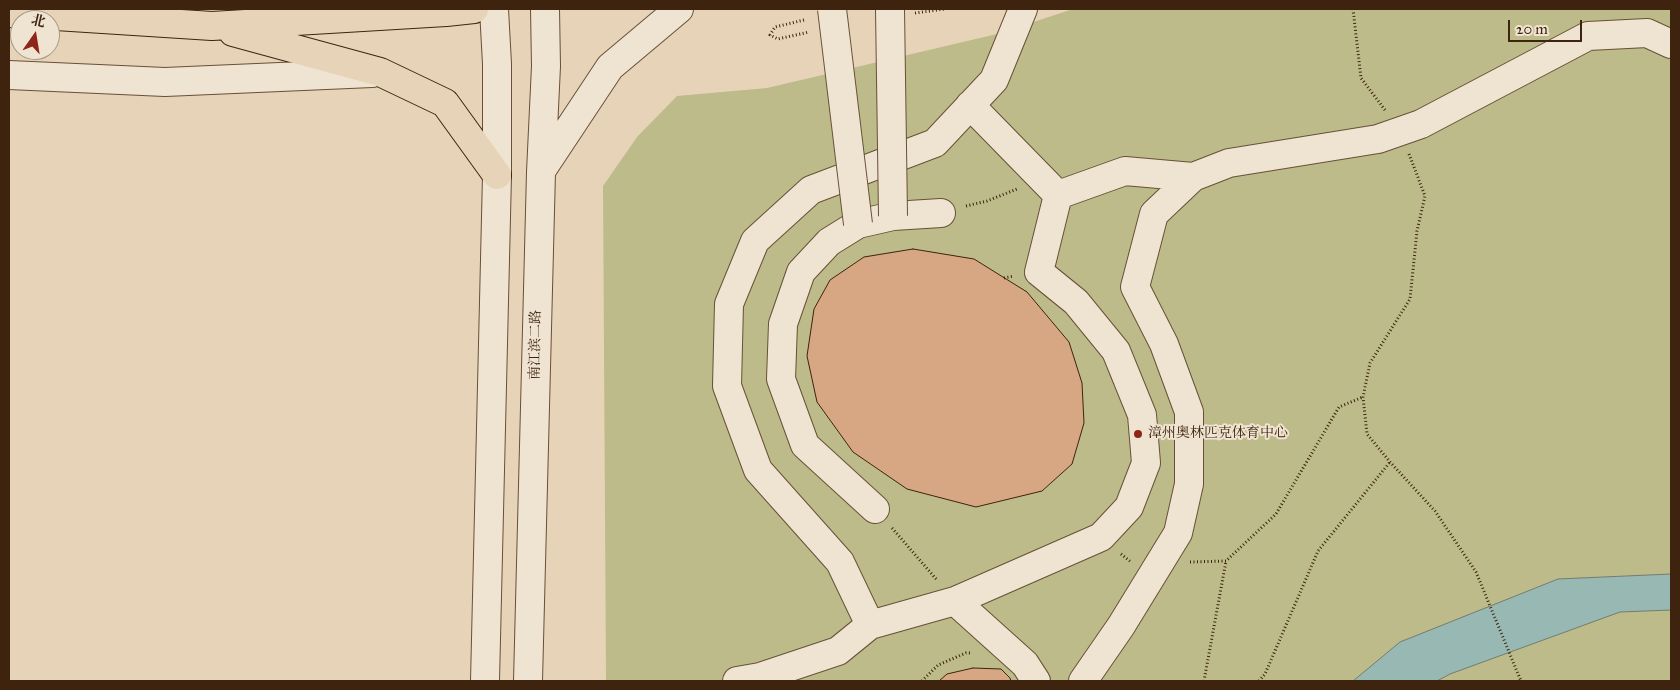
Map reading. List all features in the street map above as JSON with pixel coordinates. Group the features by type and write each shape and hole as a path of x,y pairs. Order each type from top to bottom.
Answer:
{"highway":[{"path":"9,13 212,26 474,9"},
{"path":"212,26 380,72 446,103 497,175"}],"street":[{"path":"486,681 497,175 497,64 494,9"},
{"name":"南江滨二路","path":"528,681 541,172 546,66 545,9"},
{"path":"541,172 610,67 679,9"},
{"path":"890,9 893,216"},
{"path":"870,625 840,562 758,470 727,386 729,304 755,241 811,190 935,143 994,80 1023,9"},
{"path":"833,18 858,224"},
{"path":"1083,681 1121,626 1178,532 1189,484 1190,412 1164,344 1135,287 1154,214 1194,177 1229,163 1378,139 1421,124 1588,36 1647,33 1671,44"},
{"path":"9,75 165,82 380,72"},
{"path":"970,105 1050,187"},
{"path":"1050,187 1125,171 1194,177"},
{"path":"737,681 760,677 838,651 870,625 955,601 1101,537 1129,506 1146,463 1142,415 1116,351 1076,302 1039,272 1050,187"},
{"path":"875,509 805,445 780,379 783,324 801,272 829,242 858,224 893,216 941,213"},
{"path":"955,601 1025,664 1036,681"}],"path":[{"path":"1353,9 1361,78 1401,131 1425,196 1417,231 1410,299 1370,363 1363,397 1367,434 1435,511 1476,572 1521,681"},
{"path":"804,20 776,27 770,35 778,39 833,18"},
{"path":"941,213 1050,187"},
{"path":"1204,681 1226,561 1276,514 1339,407 1363,397"},
{"path":"1259,681 1265,674 1318,551 1390,462"},
{"path":"875,509 955,601"},
{"path":"1101,537 1132,563 1226,561"},
{"path":"922,681 938,665 966,654 975,653"}],"shaded area":[{"name":"漳州奥林匹克体育中心","path":"1073,9 1671,9 1671,681 606,681 603,186 637,137 677,96 767,88 997,34"}],"water":[{"path":"1671,574 1671,610 1620,612 1450,674 1437,681 1353,681 1400,642 1558,579"}],"building":[{"path":"913,249 974,259 1027,292 1069,342 1082,383 1084,423 1072,464 1042,491 976,507 907,489 853,452 817,402 807,356 814,309 830,280 864,257"},
{"path":"973,668 1001,669 1011,681 939,681 947,674"}],"place":[{"name":"漳州奥林匹克体育中心","path":"1138,434"}]}
